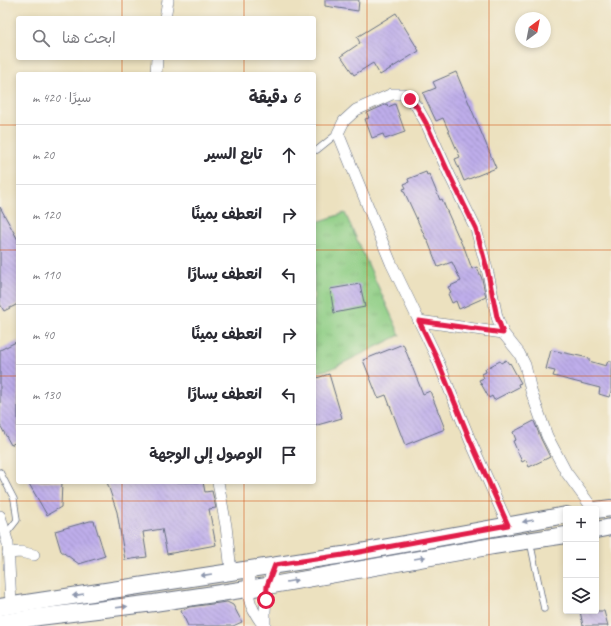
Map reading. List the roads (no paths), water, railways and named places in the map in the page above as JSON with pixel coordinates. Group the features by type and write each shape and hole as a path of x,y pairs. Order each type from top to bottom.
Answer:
{"street":[{"path":"165,16 168,0"},
{"path":"156,72 158,60"},
{"path":"508,525 470,440 435,354 391,263 338,133 344,121 356,110 392,94 403,94 410,99 417,107 426,123 476,229 488,273 497,317 503,333 519,353 525,365 531,391 550,442 566,472 593,506"},
{"path":"419,321 503,333"},
{"path":"218,484 226,526 231,571"},
{"path":"599,509 611,508"},
{"path":"0,516 6,535 8,554 6,606 343,555 563,516"},
{"path":"599,529 611,527"},
{"path":"0,623 40,621 248,589 493,546 563,536"},
{"path":"8,554 20,552 34,555"},
{"path":"265,626 267,586 275,565"},
{"path":"251,568 248,589 252,612 265,626"}],"lane":[{"path":"317,150 338,133"},
{"path":"0,472 14,499 17,520 6,535"},
{"path":"530,541 544,609"}]}
